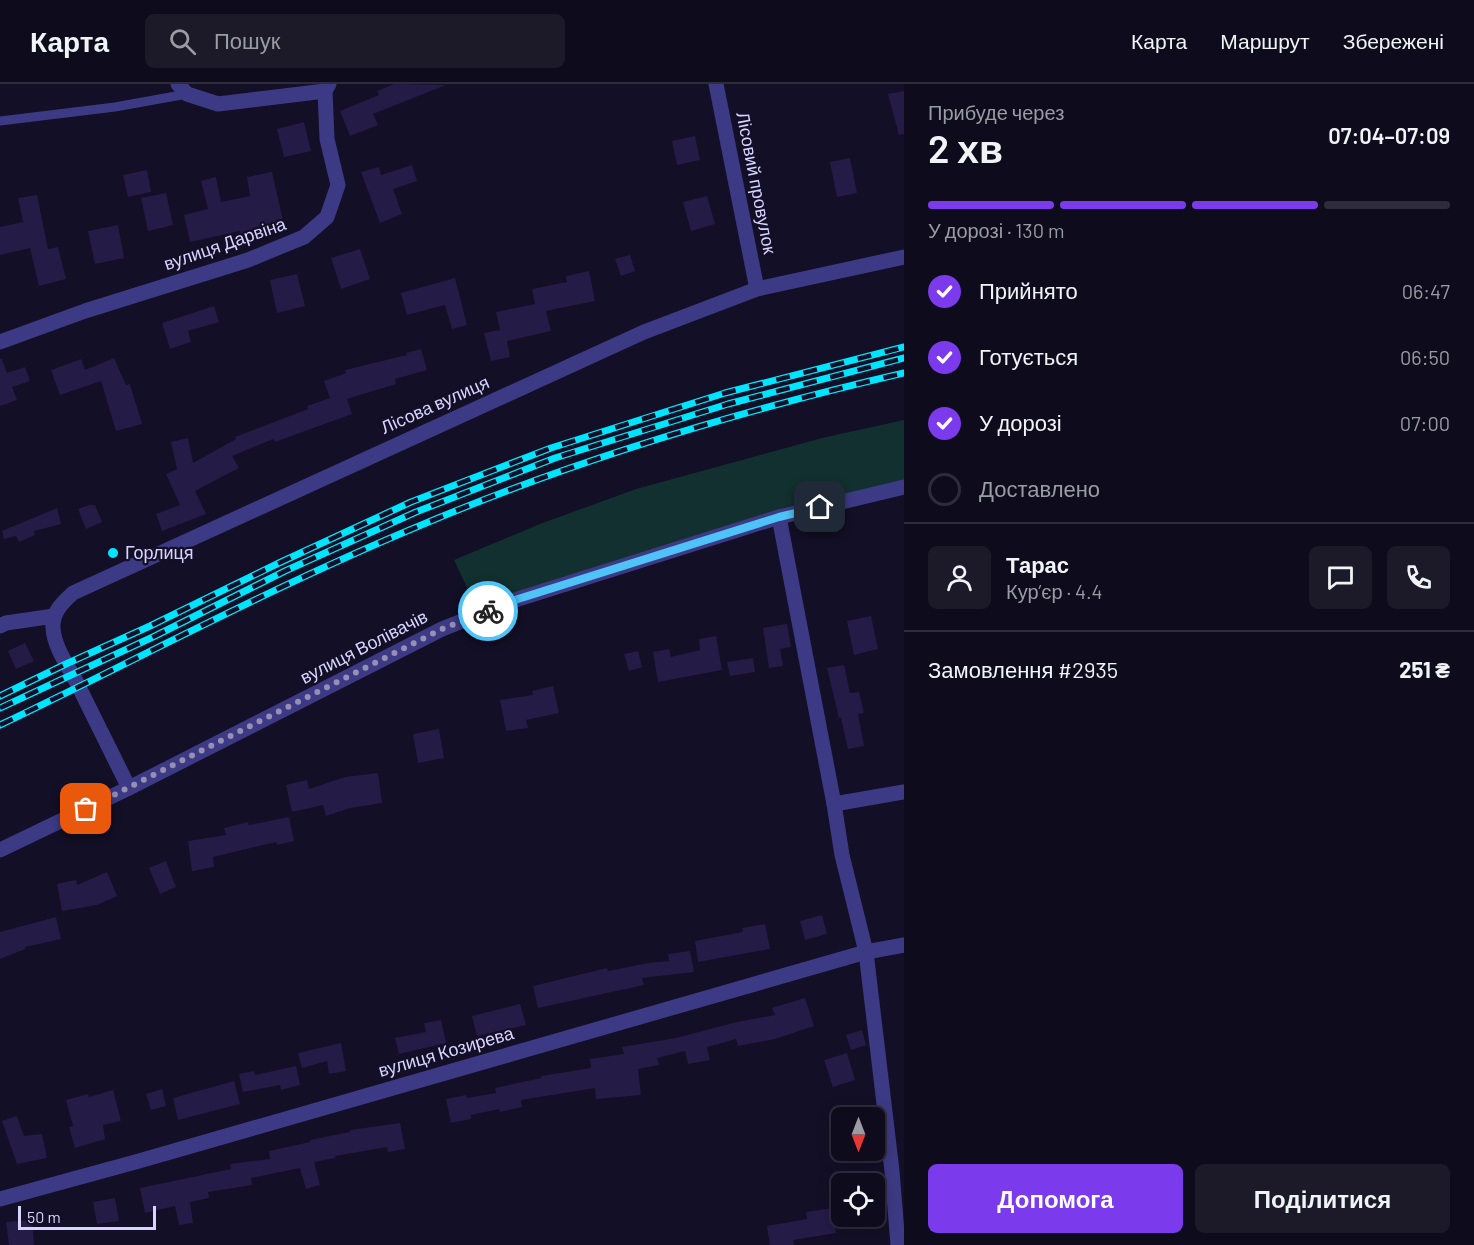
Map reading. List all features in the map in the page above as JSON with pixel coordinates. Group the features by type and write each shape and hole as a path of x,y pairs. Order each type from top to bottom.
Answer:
{"street":[{"name":"Лісовий провулок","path":"716,84 757,290"},
{"path":"182,89 218,104 327,88"},
{"name":"вулиця Дарвіна","path":"0,342 85,311 248,260 304,237 327,217 338,185 327,139 327,88"},
{"name":"Лісова вулиця","path":"54,616 61,604 73,593 644,332 757,290 904,257"},
{"name":"вулиця Волівачів","path":"0,850 129,788 442,629 518,599 779,517 904,487"},
{"path":"779,517 842,855 866,952 898,1170 897,1242"},
{"path":"0,626 54,616 53,628 66,664 129,788"},
{"path":"834,804 904,792"},
{"name":"вулиця Козирева","path":"0,1199 866,952 904,945"}],"lane":[{"path":"0,121 115,107 182,89"}],"green space":[{"path":"904,420 904,483 477,609 454,560 540,524 636,489 822,438"}],"building":[{"path":"394,84 446,85 373,114 378,125 350,136 340,111 379,95 377,91"},
{"path":"904,91 904,134 899,135 888,94"},
{"path":"304,122 311,151 284,157 277,129"},
{"path":"695,136 700,160 677,165 672,141"},
{"path":"850,158 857,193 837,197 830,162"},
{"path":"412,165 417,181 393,189 402,214 380,223 361,172 379,167 381,175"},
{"path":"147,170 151,192 128,197 123,175"},
{"path":"272,172 284,225 240,234 240,231 190,242 184,215 208,209 201,181 216,177 221,202 250,196 247,177"},
{"path":"166,193 173,225 148,231 141,198"},
{"path":"37,195 48,249 58,247 66,279 39,286 30,248 0,255 0,227 23,222 18,198"},
{"path":"707,196 715,224 691,231 683,202"},
{"path":"118,225 124,258 95,264 88,231"},
{"path":"360,249 370,279 341,289 331,258"},
{"path":"630,255 635,271 621,276 615,259"},
{"path":"589,271 595,301 546,311 551,331 507,341 510,357 491,361 484,333 500,330 496,312 535,304 532,289 567,282 566,276"},
{"path":"297,274 305,306 277,313 270,280"},
{"path":"455,278 467,325 452,329 445,305 407,315 401,293"},
{"path":"214,306 219,322 188,331 191,342 170,349 162,323"},
{"path":"421,349 427,370 395,379 396,384 347,399 352,414 275,442 273,439 232,456 239,468 195,491 206,514 162,531 156,514 180,505 166,474 177,469 171,442 188,438 193,463 236,439 235,437 308,409 307,406 330,398 324,381 346,373 345,370 407,355 406,353"},
{"path":"114,358 126,385 130,384 142,424 116,431 101,381 60,395 51,370 81,359 85,370"},
{"path":"0,359 7,373 25,367 30,381 12,387 17,400 0,406"},
{"path":"95,505 102,522 86,529 78,509"},
{"path":"57,508 61,524 34,531 35,535 19,542 16,536 4,539 2,531"},
{"path":"871,616 878,649 854,655 847,621"},
{"path":"787,624 791,647 780,649 783,666 769,668 763,628"},
{"path":"716,636 722,670 658,682 653,652 669,649 671,657 700,650 699,639"},
{"path":"25,643 34,661 16,669 8,651"},
{"path":"638,651 642,667 629,671 624,654"},
{"path":"753,658 755,672 730,676 727,662"},
{"path":"844,665 850,693 859,692 864,713 858,714 864,746 848,749 827,668"},
{"path":"553,686 559,713 526,720 528,728 506,731 500,700 533,695 532,691"},
{"path":"439,729 444,758 418,763 413,734"},
{"path":"378,773 382,803 350,808 326,816 323,805 292,812 286,785 307,780 309,789 345,777"},
{"path":"289,817 294,841 277,845 276,842 213,857 214,867 192,871 188,841 226,835 224,828 248,822 249,825"},
{"path":"166,861 176,887 160,894 149,868"},
{"path":"107,872 117,896 97,905 62,911 57,884 76,880 77,885"},
{"path":"822,915 827,934 805,940 800,921"},
{"path":"56,917 61,939 25,947 25,949 0,959 0,932"},
{"path":"765,924 770,949 698,962 695,941 743,932 742,928"},
{"path":"690,951 694,972 642,978 644,985 538,1008 533,986 607,968 608,971 669,961 668,954"},
{"path":"805,998 814,1026 775,1039 738,1046 736,1039 707,1047 710,1060 688,1064 685,1051 657,1058 659,1065 638,1069 641,1095 596,1099 595,1088 521,1100 522,1107 471,1115 471,1119 451,1123 446,1099 496,1093 495,1088 541,1078 541,1076 591,1068 590,1059 624,1054 622,1047 676,1038 775,1015 772,1008"},
{"path":"520,1004 526,1025 477,1036 472,1016"},
{"path":"441,1020 446,1043 399,1054 395,1038 426,1032 424,1023"},
{"path":"862,1030 866,1045 851,1050 846,1035"},
{"path":"341,1043 346,1071 329,1074 327,1061 302,1068 298,1053"},
{"path":"847,1053 855,1080 833,1087 824,1060"},
{"path":"296,1066 300,1085 281,1090 280,1085 243,1092 239,1074 254,1071 255,1075"},
{"path":"234,1081 240,1104 178,1120 173,1098"},
{"path":"162,1089 166,1106 151,1110 146,1094"},
{"path":"113,1090 121,1121 103,1125 105,1139 75,1148 69,1127 73,1126 66,1100 88,1094 89,1097"},
{"path":"17,1116 24,1136 42,1134 47,1158 17,1164 2,1121"},
{"path":"400,1123 405,1149 388,1152 387,1147 314,1162 320,1185 306,1189 300,1168 251,1178 252,1185 208,1192 209,1198 190,1202 193,1223 179,1225 175,1206 145,1213 140,1188 231,1169 230,1164 270,1159 269,1151 350,1132 350,1130"},
{"path":"115,1198 119,1221 97,1224 93,1202"},
{"path":"831,1208 831,1227 835,1227 836,1233 793,1240 794,1245 770,1245 767,1226 807,1219 806,1212"},
{"path":"32,1220 34,1245 9,1245 6,1222"}],"railway":[{"path":"0,696 411,502 551,448 725,393 904,347"},
{"path":"0,708 155,636 285,571 416,512 555,458 728,404 904,358"},
{"path":"0,725 313,573 478,502 658,439 781,404 904,373"}],"way so far":[{"path":"86,809 442,629 488,611"}],"place":[{"name":"Горлиця","path":"113,553"}],"route":[{"path":"488,611 518,599 779,517 820,507"}]}
